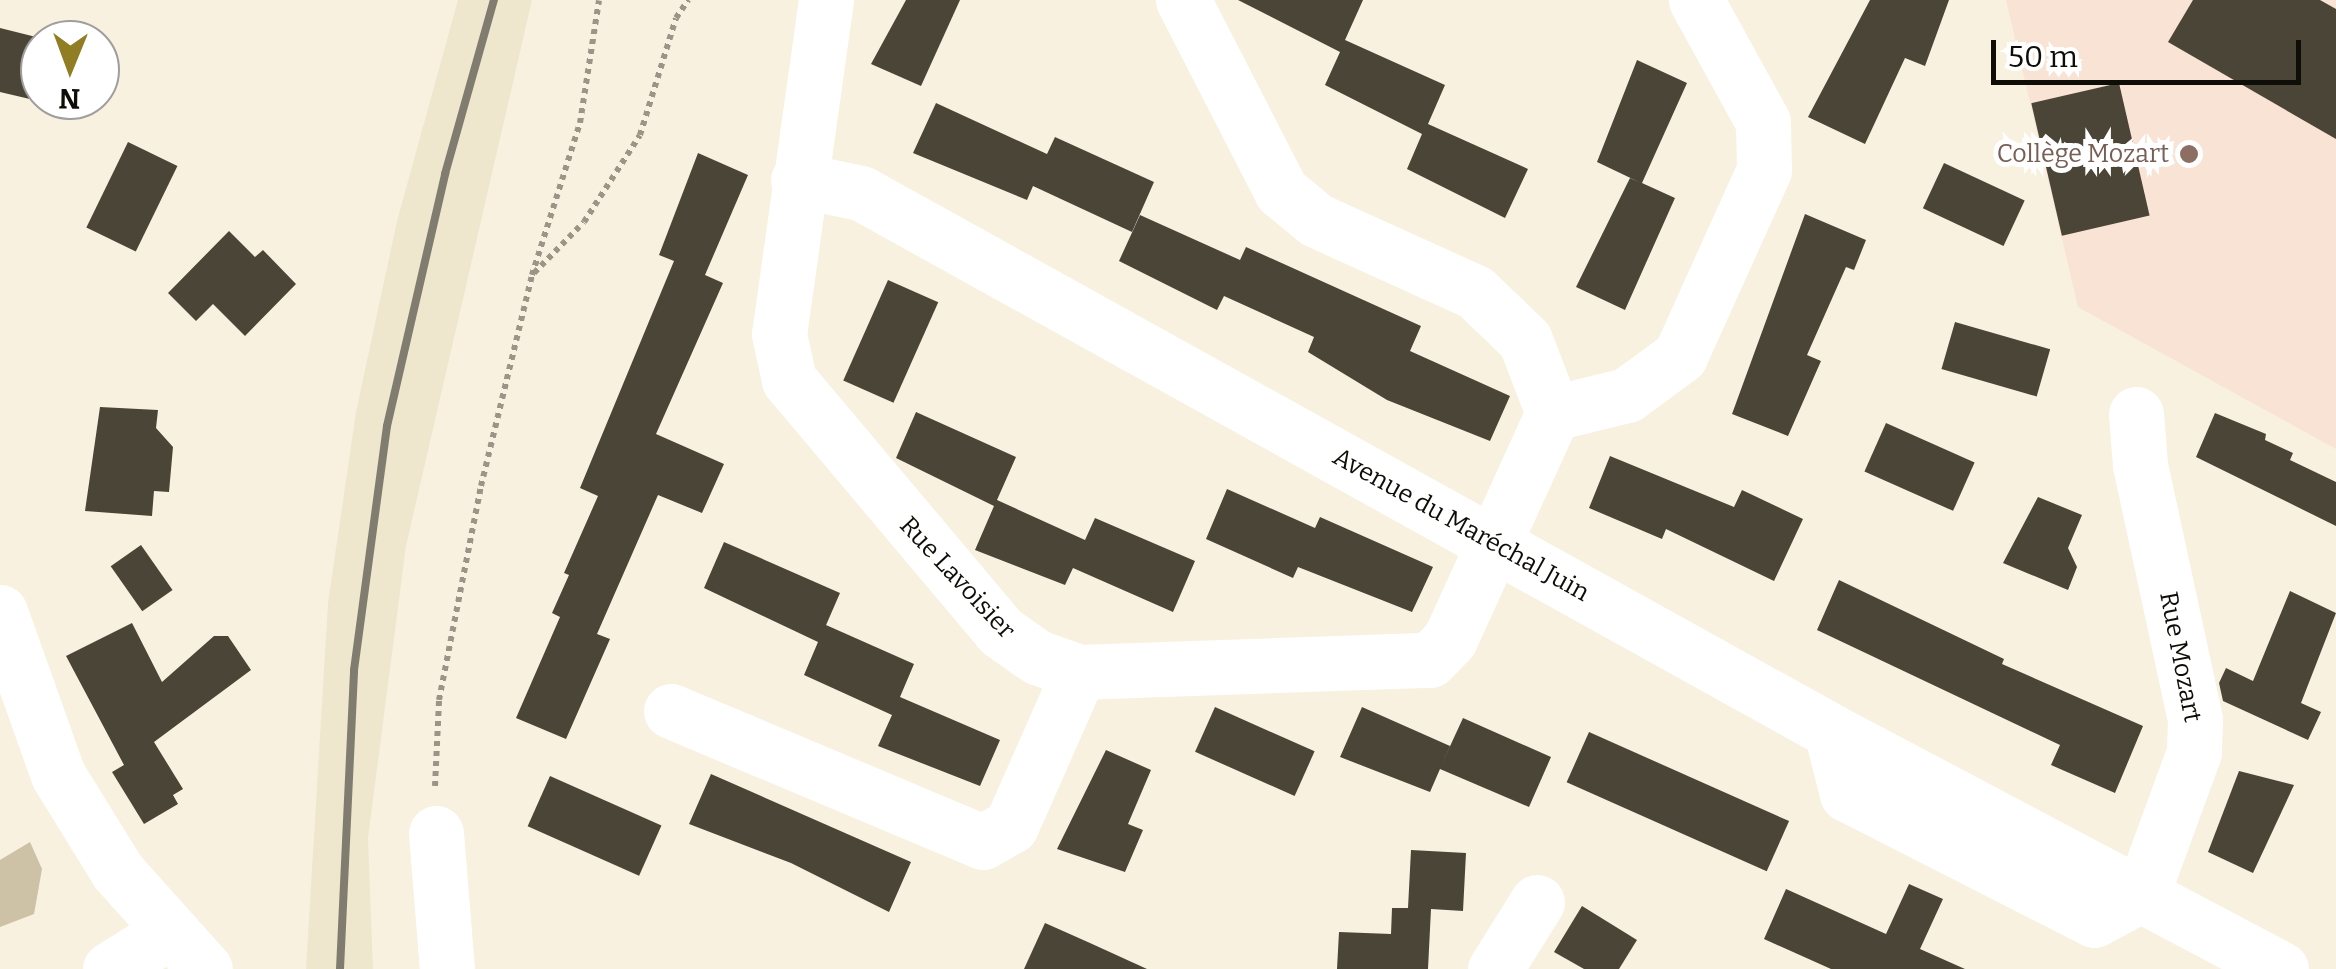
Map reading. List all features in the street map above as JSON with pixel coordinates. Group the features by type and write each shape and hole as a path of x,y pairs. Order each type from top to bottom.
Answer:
{"street":[{"path":"798,180 826,0"},
{"path":"1183,0 1281,191 1316,220 1475,292 1526,340 1553,414 1494,543"},
{"path":"1553,414 1627,395 1680,356 1764,170 1763,122 1696,0"},
{"name":"Avenue du Maréchal Juin","path":"798,180 860,193 1830,731 2280,969"},
{"name":"Rue Lavoisier","path":"798,180 778,334 788,380 1000,632 1037,657 1078,672 1430,660 1450,639 1494,543"},
{"name":"Rue Mozart","path":"2136,414 2140,464 2195,720 2194,752 2142,894"},
{"path":"0,612 58,776 118,872 187,951 110,969"},
{"path":"671,712 982,842 1011,826 1078,672"},
{"path":"436,832 448,969"},
{"path":"1495,969 1537,902"}],"path":[{"path":"436,832 443,674 532,274 580,122 599,0"},
{"path":"532,274 584,222 640,135 676,18 688,0"}],"shaded area":[{"path":"458,0 532,0 406,546 368,838 373,969 306,969 328,603 356,412 397,221"},
{"name":"Collège Mozart","path":"2006,0 2336,0 2336,449 2078,307"},
{"path":"30,842 42,869 34,914 0,927 0,860"}],"building":[{"path":"906,0 960,0 921,86 871,64"},
{"path":"1238,0 1363,0 1345,40 1445,85 1428,124 1528,169 1505,218 1407,169 1422,134 1325,85 1340,52"},
{"path":"1870,0 1949,0 1925,66 1905,58 1865,144 1808,117"},
{"path":"2193,0 2320,0 2336,9 2336,139 2168,42"},
{"path":"0,28 20,33 20,97 0,92"},
{"path":"1637,60 1687,83 1642,183 1675,198 1625,310 1576,287 1630,178 1641,183 1597,162"},
{"path":"2119,83 2150,216 2062,236 2031,103"},
{"path":"936,103 1047,154 1055,137 1154,182 1132,232 1033,186 1027,200 913,153"},
{"path":"128,142 177,166 136,251 86,227"},
{"path":"698,153 748,175 705,275 723,283 656,434 724,464 702,513 658,495 597,634 610,639 566,739 516,718 560,617 552,613 569,575 564,573 598,496 580,488 674,261 659,255"},
{"path":"1944,163 2025,201 2004,246 1923,208"},
{"path":"1805,214 1866,240 1854,270 1846,267 1807,355 1821,361 1788,436 1732,414"},
{"path":"1140,215 1240,260 1246,247 1421,326 1410,351 1510,396 1490,441 1387,400 1308,352 1314,337 1224,296 1217,310 1119,261"},
{"path":"229,231 255,257 263,250 296,284 245,336 213,304 196,321 168,293"},
{"path":"888,280 938,302 894,403 843,380"},
{"path":"1955,322 2050,349 2037,396 1941,369"},
{"path":"100,407 158,410 156,428 173,447 169,492 154,491 152,516 85,511"},
{"path":"916,412 1016,457 997,500 1085,540 1095,518 1195,561 1173,612 1073,568 1065,585 975,550 994,506 896,458"},
{"path":"2215,413 2266,434 2265,440 2293,453 2290,460 2336,482 2336,526 2196,457"},
{"path":"1886,423 1975,462 1953,511 1864,471"},
{"path":"1610,456 1734,507 1742,490 1803,519 1774,581 1666,529 1662,539 1589,508"},
{"path":"1227,489 1315,528 1320,517 1433,567 1412,612 1298,567 1293,578 1206,539"},
{"path":"2038,497 2082,515 2068,548 2077,567 2068,590 2003,563"},
{"path":"724,542 840,593 826,625 914,664 900,697 1000,740 980,786 878,746 892,715 804,675 818,642 704,588"},
{"path":"141,545 173,590 142,611 111,566"},
{"path":"1839,580 2004,659 2002,664 2143,726 2115,793 2051,765 2060,745 1817,630"},
{"path":"2290,591 2336,613 2301,703 2321,712 2308,740 2223,701 2219,683 2226,668 2253,681"},
{"path":"132,623 162,682 214,636 228,636 251,670 154,742 183,789 173,795 178,804 144,824 112,772 124,765 66,656"},
{"path":"1215,707 1315,751 1295,796 1195,752"},
{"path":"1362,707 1450,746 1440,768 1463,718 1551,757 1529,807 1440,769 1430,792 1340,757"},
{"path":"1589,732 1789,821 1767,871 1567,782"},
{"path":"1106,750 1151,770 1128,824 1143,830 1125,872 1057,849"},
{"path":"2239,771 2294,785 2253,873 2208,852"},
{"path":"711,774 911,862 889,912 791,863 689,824"},
{"path":"550,776 661,826 639,876 528,826"},
{"path":"1411,850 1466,853 1463,911 1431,909 1428,969 1337,969 1339,932 1391,934 1392,908 1408,908"},
{"path":"1909,884 1943,899 1920,949 1965,969 1831,969 1764,939 1786,889 1886,934"},
{"path":"1582,906 1637,940 1619,969 1584,969 1554,952"},
{"path":"1045,923 1090,943 1147,969 1024,969"}],"railway":[{"path":"340,969 354,670 387,426 445,174 494,0"}],"place":[{"name":"Collège Mozart","path":"2189,154"}]}
